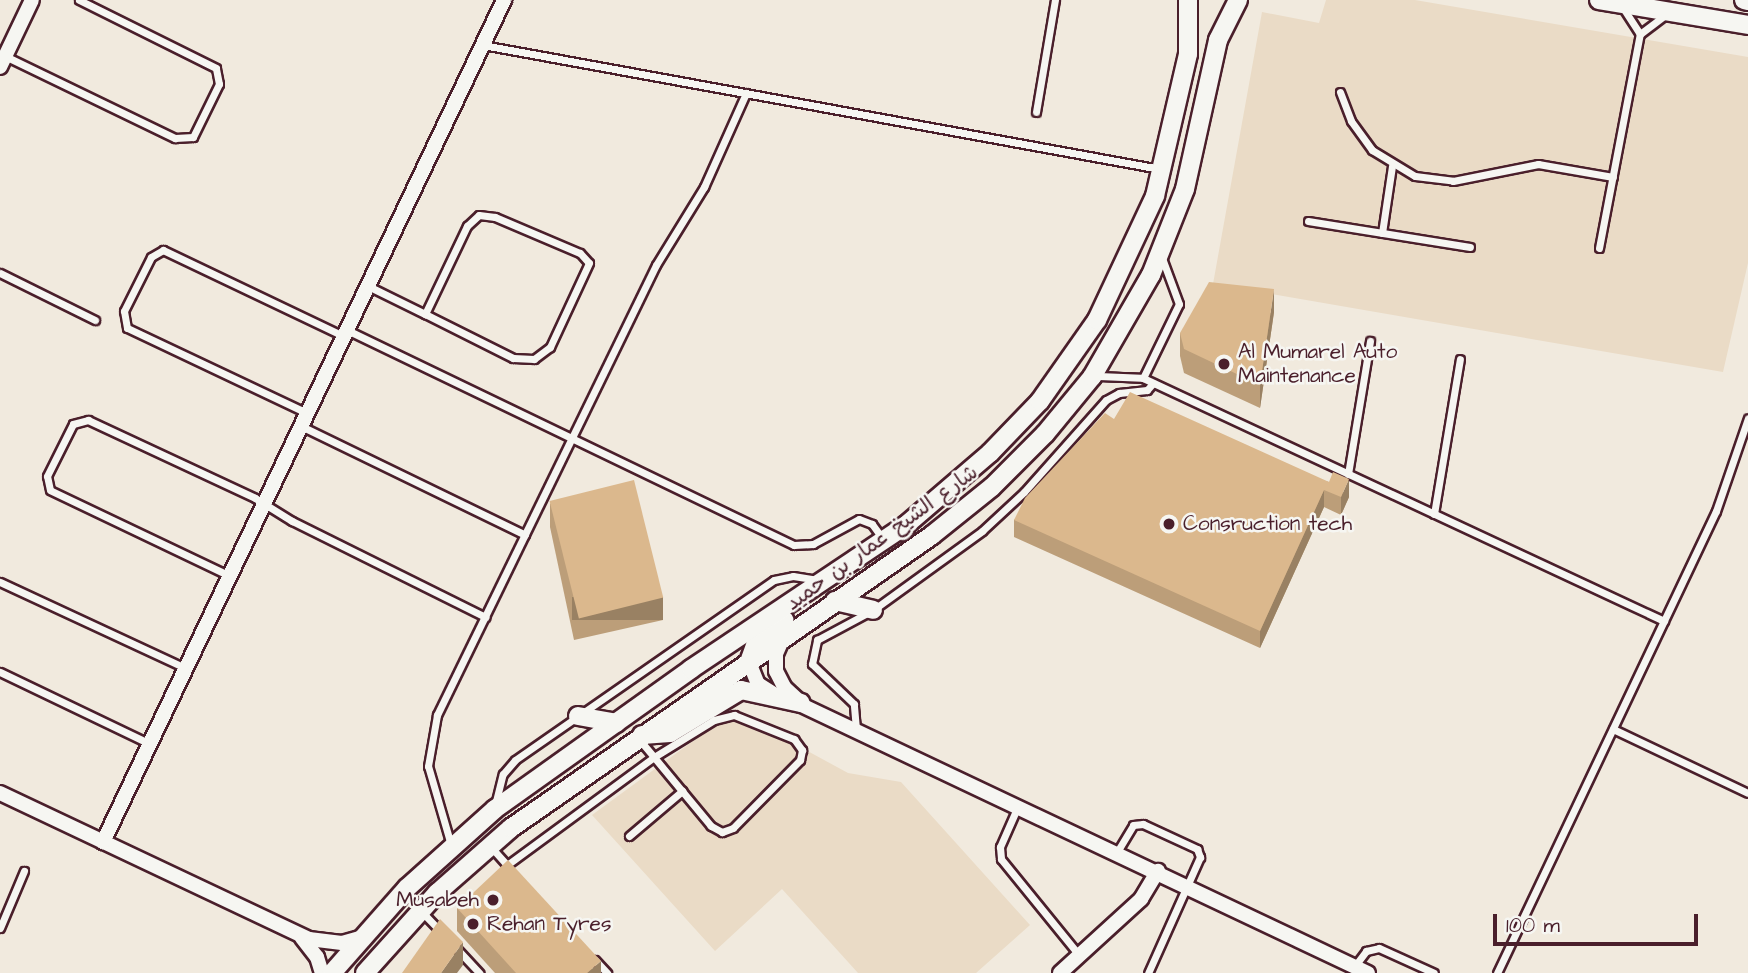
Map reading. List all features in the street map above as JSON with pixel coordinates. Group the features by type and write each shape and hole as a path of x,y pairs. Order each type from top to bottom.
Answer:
{"street":[{"path":"3,62 32,0"},
{"path":"103,842 504,0"},
{"name":"شارع الشيخ عمار بن حميد","path":"332,973 451,846 495,809 822,581 884,541 981,461 1055,382 1110,298 1164,170 1188,54 1188,0"},
{"name":"شارع الشيخ عمار بن حميد","path":"365,973 421,910 490,846 640,736 931,536 992,487 1045,435 1092,377 1160,253 1191,170 1218,40 1238,0"},
{"path":"1599,0 1745,22"},
{"path":"861,555 849,575 757,640 749,662 753,678 764,689 801,703 1190,885 1361,970"},
{"path":"835,601 873,610"},
{"path":"783,638 776,654 776,671 801,703"},
{"path":"640,736 670,733 741,690 801,703"},
{"path":"578,716 616,723"},
{"path":"0,793 298,934 331,943 363,937"},
{"path":"1060,973 1141,899 1158,871"},
{"path":"298,934 312,948 322,973"}],"lane":[{"path":"3,62 175,138 193,137 219,84 216,68 79,0"},
{"path":"1036,111 1055,0"},
{"path":"1618,4 1640,34"},
{"path":"1599,248 1640,34 1672,11"},
{"path":"482,45 1164,170"},
{"path":"1340,92 1356,130 1392,166 1440,181 1465,180 1529,164 1613,177"},
{"path":"451,846 430,779 429,740 485,617 656,265 704,187 746,93"},
{"path":"1381,233 1392,166"},
{"path":"367,286 513,358 534,359 550,347 589,263 580,253 495,217 479,215 467,226 425,314"},
{"path":"1308,221 1470,247"},
{"path":"525,535 127,328 122,315 151,257 163,250 572,438 794,545 813,544 864,519 884,541"},
{"path":"1143,378 1179,303 1160,253"},
{"path":"0,274 95,320"},
{"path":"1348,474 1370,341"},
{"path":"1434,514 1460,359"},
{"path":"1092,377 1112,374 1143,378 1664,621"},
{"path":"856,729 854,705 815,670 811,651 822,636 873,610 1004,512 1106,400 1119,393 1147,390 1153,383"},
{"path":"1497,973 1716,511 1748,418"},
{"path":"230,576 53,492 47,476 73,424 84,419 265,503 292,521 485,617"},
{"path":"495,809 510,764 578,716 774,580 793,576 822,581"},
{"path":"0,582 186,668"},
{"path":"0,672 150,744"},
{"path":"507,865 654,757 714,720 734,715 754,720 801,746 800,760 726,832 714,829 654,757 640,736"},
{"path":"1613,729 1748,793"},
{"path":"629,836 682,791"},
{"path":"1018,805 1000,847 1001,859 1079,955"},
{"path":"1117,852 1133,825 1169,834 1197,849 1200,857 1190,885 1148,973"},
{"path":"490,846 516,875"},
{"path":"0,928 24,871"},
{"path":"421,910 479,973"},
{"path":"1361,970 1366,951 1379,948 1434,973"},
{"path":"589,953 607,973"}],"shaded area":[{"path":"1326,0 1415,0 1748,57 1748,263 1723,372 1213,284 1262,12 1319,23"},
{"path":"734,711 848,773 901,782 1030,925 976,973 858,973 782,889 715,951 592,815"}],"building":[{"name":"Al Mumarel Auto Maintenance","path":"1209,282 1274,289 1260,385 1184,349 1180,333"},
{"name":"Consruction tech","path":"1130,392 1329,482 1333,472 1349,479 1341,497 1324,490 1260,631 1014,520 1025,498 1105,413 1114,419"},
{"path":"634,480 663,597 579,618 550,501"},
{"path":"508,860 601,961 587,973 516,973 457,908"},
{"path":"440,919 463,942 441,973 402,973"}],"place":[{"name":"Al Mumarel Auto Maintenance","path":"1224,364"},
{"name":"Consruction tech","path":"1169,524"},
{"name":"Musabeh","path":"493,900"},
{"name":"Rehan Tyres","path":"473,924"}]}
